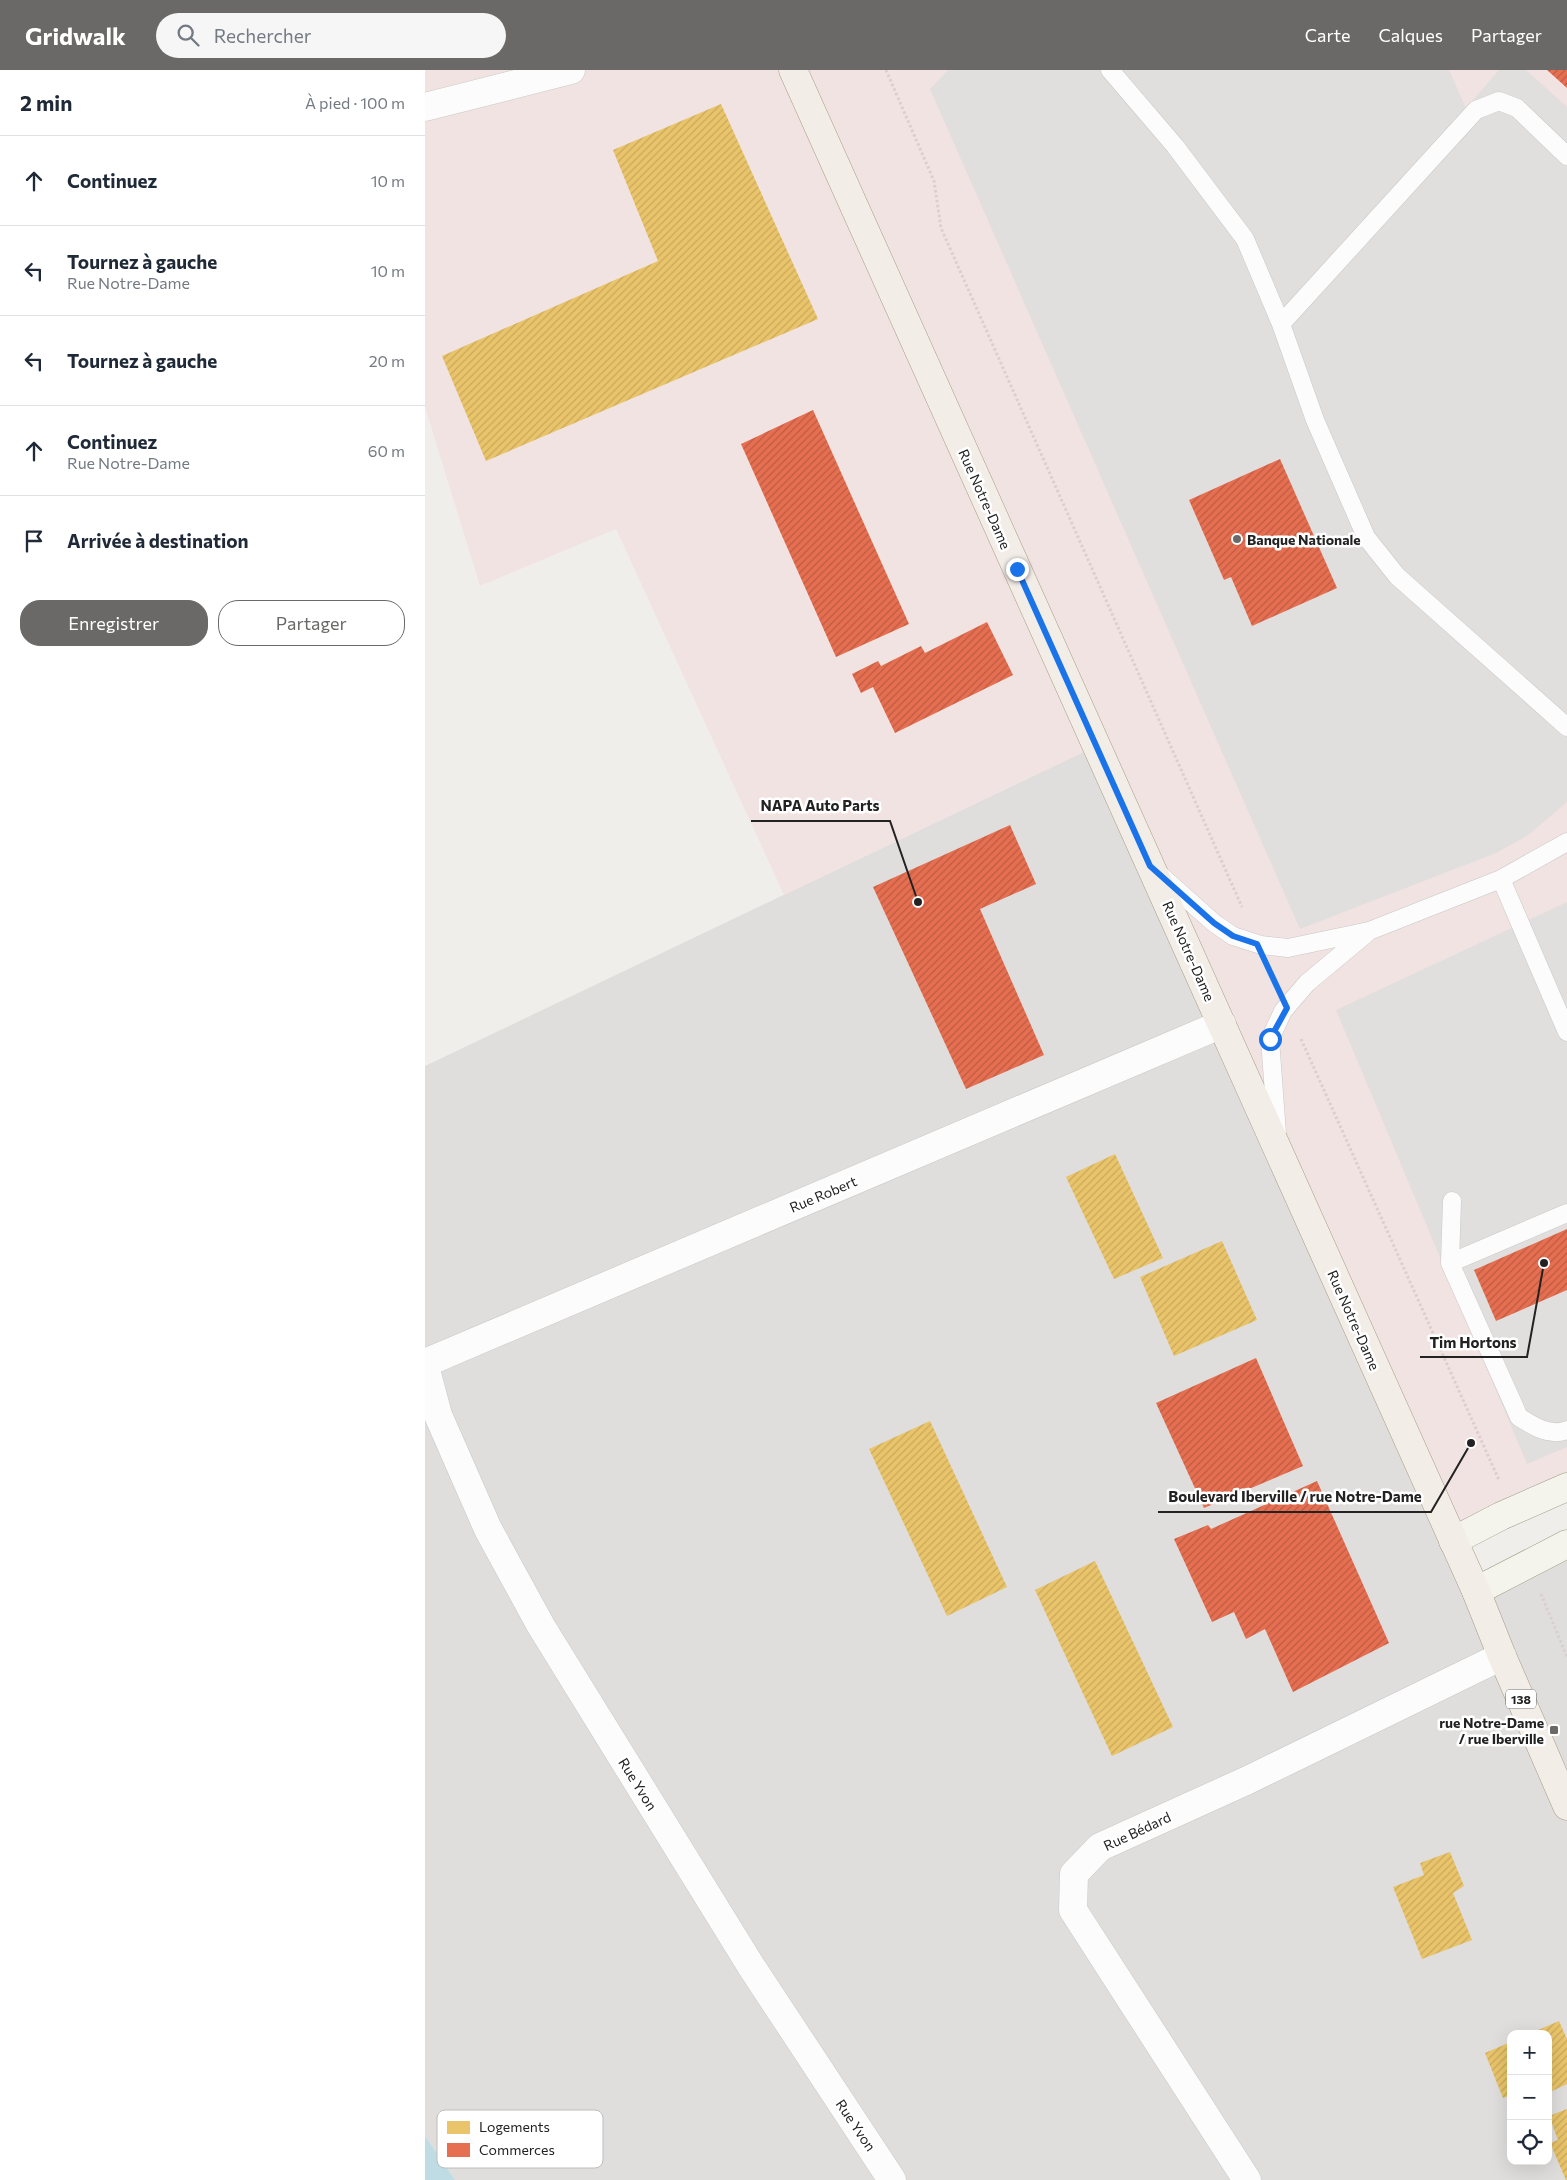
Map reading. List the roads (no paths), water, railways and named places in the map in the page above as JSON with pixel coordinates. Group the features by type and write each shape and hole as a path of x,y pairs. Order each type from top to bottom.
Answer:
{"main road":[{"name":"Rue Notre-Dame","path":"793,70 1476,1591 1567,1806"}],"street":[{"path":"425,107 571,70"},
{"name":"Rue Robert","path":"425,1364 1222,1024"},
{"name":"Rue Yvon","path":"425,1364 438,1415 488,1529 541,1626 751,1966 892,2180"},
{"path":"1453,1540 1501,1516 1567,1487"},
{"path":"1476,1591 1567,1544"},
{"name":"Rue Bédard","path":"1247,2180 1073,1910 1074,1874 1100,1847 1248,1780 1502,1656"}],"lane":[{"path":"1110,70 1175,146 1245,239 1281,324 1315,420 1366,537 1397,576 1567,727"},
{"path":"1281,324 1476,110 1499,101 1517,108 1567,156"},
{"path":"1150,866 1214,923 1233,936 1257,944 1288,948 1369,931 1501,879 1567,842"},
{"path":"1501,879 1567,1032"},
{"path":"1279,1152 1270,1039 1287,1008 1307,983 1369,931"},
{"path":"1452,1201 1450,1263 1519,1417 1535,1427 1548,1432 1567,1430"},
{"path":"1450,1263 1567,1213"}],"water":[{"path":"425,2136 437,2154 437,2168 447,2168 455,2180 425,2180"}],"place":[{"name":"Banque Nationale","path":"1237,539"},
{"name":"NAPA Auto Parts","path":"918,902"},
{"name":"Tim Hortons","path":"1544,1263"},
{"name":"Boulevard Iberville / rue Notre-Dame","path":"1471,1443"},
{"name":"rue Notre-Dame / rue Iberville","path":"1554,1730"}]}
